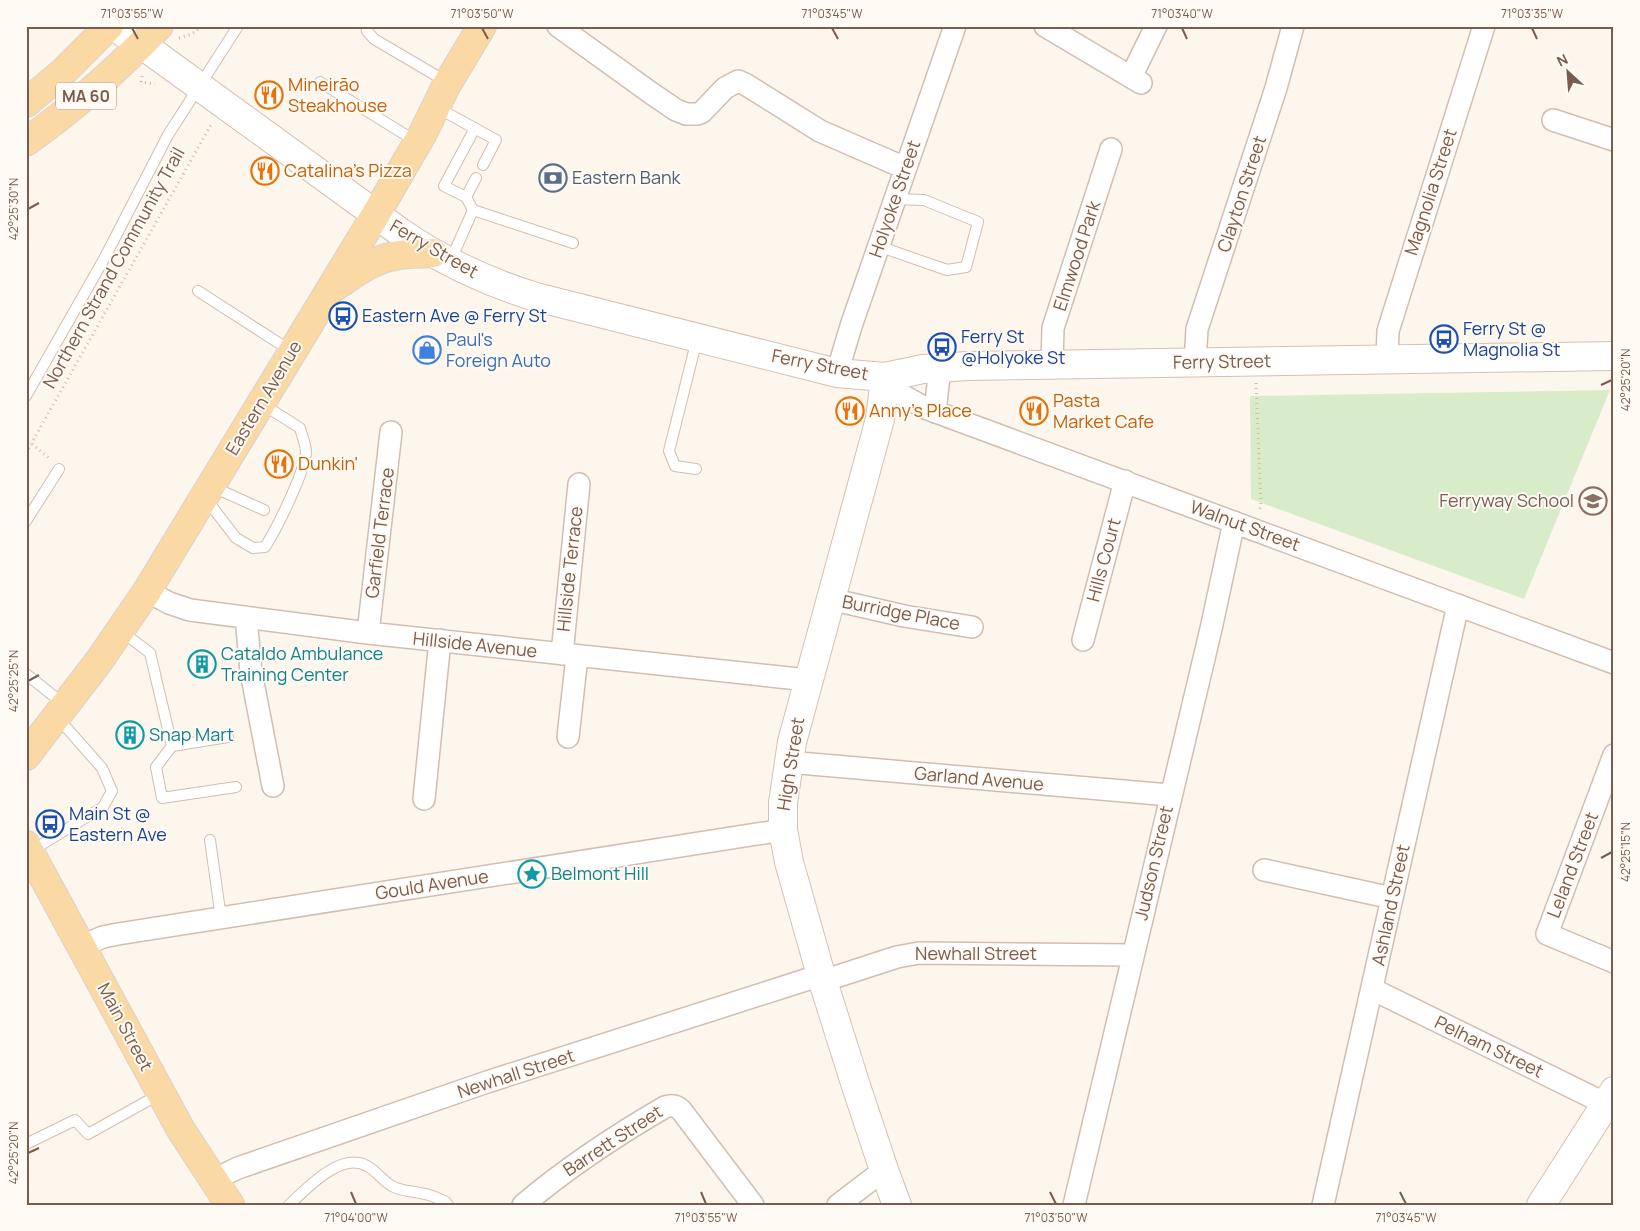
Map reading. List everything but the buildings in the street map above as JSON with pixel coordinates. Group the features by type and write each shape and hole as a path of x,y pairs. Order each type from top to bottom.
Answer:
{"main road":[{"name":"MA 60","path":"26,103 62,73 109,26"},
{"name":"Ferry Street","path":"113,26 160,36 199,86 376,214 442,258 491,282 536,297 837,373 885,377 940,367 1614,356"},
{"name":"Eastern Avenue","path":"26,756 62,711 147,591 376,214 418,143 448,83 482,26"},
{"name":"MA 60","path":"26,142 52,124 160,36"},
{"path":"328,292 363,268 394,256 442,258"},
{"name":"High Street","path":"885,377 880,419 808,680 788,762 783,803 783,830 789,862 822,978 884,1170 898,1205"},
{"name":"Main Street","path":"28,848 181,1130 230,1205"},
{"path":"1541,1205 1610,1098"}],"street":[{"path":"558,26 651,93 681,112 692,115 700,113 725,88 738,81 820,131 906,168"},
{"name":"Holyoke Street","path":"837,373 878,246 955,26"},
{"path":"1045,26 1136,80 1156,26"},
{"name":"Clayton Street","path":"1195,363 1197,329 1276,88 1293,26"},
{"name":"Magnolia Street","path":"1387,359 1388,331 1484,26"},
{"path":"1553,120 1614,140"},
{"name":"Elmwood Park","path":"1052,365 1054,328 1111,149"},
{"path":"935,412 940,367"},
{"name":"Walnut Street","path":"885,377 900,394 935,412 1614,663"},
{"name":"Garfield Terrace","path":"368,633 391,432"},
{"name":"Hills Court","path":"1083,640 1125,481"},
{"name":"Hillside Terrace","path":"568,736 569,655 579,484"},
{"name":"Judson Street","path":"1074,1205 1211,629 1244,525"},
{"name":"Hillside Avenue","path":"147,591 179,608 368,633 808,680"},
{"name":"Burridge Place","path":"830,599 904,616 972,627"},
{"name":"Ashland Street","path":"1323,1205 1458,605"},
{"path":"246,617 251,672 273,786"},
{"path":"424,799 440,640"},
{"name":"Leland Street","path":"1614,755 1546,934 1614,962"},
{"name":"Garland Avenue","path":"788,762 1170,795"},
{"name":"Gould Avenue","path":"82,946 103,937 118,934 783,830"},
{"path":"1264,870 1392,898"},
{"name":"Newhall Street","path":"213,1180 238,1168 469,1089 822,978 892,958 919,953 1132,955"},
{"name":"Pelham Street","path":"1372,989 1610,1098"},
{"name":"Barrett Street","path":"523,1205 598,1147 665,1107 672,1105 680,1110 753,1205"},
{"path":"838,1205 884,1170"}],"lane":[{"path":"26,396 104,259 168,134 224,51 238,26"},
{"path":"366,26 367,31 374,39 448,83"},
{"path":"320,82 418,143"},
{"path":"435,107 496,140 483,165"},
{"path":"475,128 444,186 466,197 474,210 573,243"},
{"path":"466,197 476,178"},
{"path":"878,246 947,270 966,268 978,222 924,200 895,199"},
{"path":"442,258 474,210"},
{"path":"198,291 292,352"},
{"path":"696,469 675,466 669,451 697,338"},
{"path":"207,491 236,538 253,548 265,547 273,534 304,466 306,451 300,428 261,403"},
{"path":"26,521 59,468"},
{"path":"207,491 264,510"},
{"path":"121,630 150,653 172,746"},
{"path":"26,674 62,711 102,768 112,791 103,807 28,848"},
{"path":"228,737 172,746 156,767 162,798 236,787"},
{"path":"210,840 221,918"},
{"path":"26,1144 76,1120 88,1134 161,1093"},
{"path":"289,1205 324,1173 341,1165 355,1162 366,1166 392,1186 401,1190 421,1193 441,1200 448,1205"}],"path":[{"path":"160,36 192,34 202,26"},
{"name":"Northern Strand Community Trail","path":"26,453 189,160 212,123"},
{"path":"1244,525 1261,505 1256,362"},
{"path":"32,444 43,452"}],"green space":[{"path":"1610,390 1524,599 1251,499 1250,396"}],"place":[{"name":"Mineirão Steakhouse","path":"269,95"},
{"name":"Catalina's Pizza","path":"265,171"},
{"name":"Eastern Bank","path":"553,178"},
{"name":"Eastern Ave @ Ferry St","path":"343,316"},
{"name":"Ferry St @ Magnolia St","path":"1444,339"},
{"name":"Ferry St @Holyoke St","path":"942,347"},
{"name":"Paul's Foreign Auto","path":"427,350"},
{"name":"Anny's Place","path":"850,411"},
{"name":"Pasta Market Cafe","path":"1034,411"},
{"name":"Dunkin'","path":"279,464"},
{"name":"Ferryway School","path":"1593,501"},
{"name":"Cataldo Ambulance Training Center","path":"202,664"},
{"name":"Snap Mart","path":"130,735"},
{"name":"Main St @ Eastern Ave","path":"50,824"},
{"name":"Belmont Hill","path":"532,874"}]}
